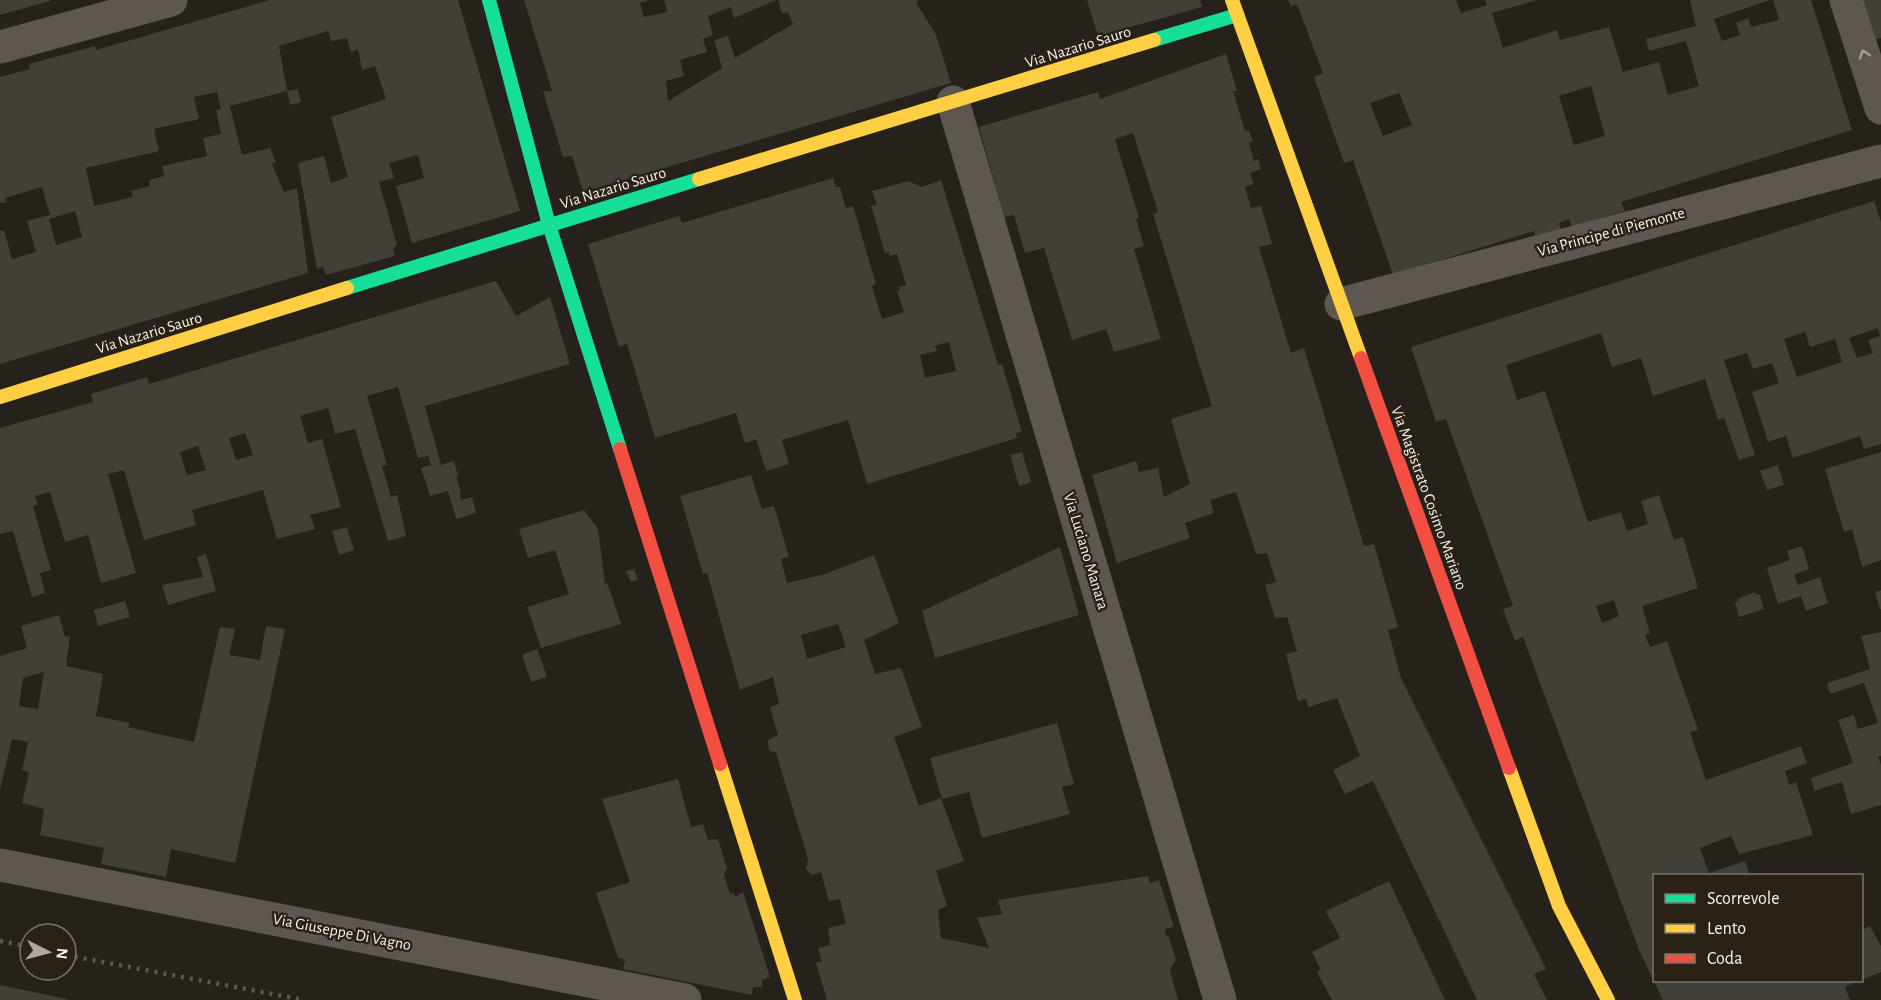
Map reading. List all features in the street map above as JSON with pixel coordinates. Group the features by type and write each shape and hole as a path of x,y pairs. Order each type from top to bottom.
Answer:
{"street":[{"path":"0,47 171,0"},
{"path":"489,0 549,225 795,1000"},
{"name":"Via Magistrato Cosimo Mariano","path":"1232,0 1559,906 1608,1000"},
{"path":"1846,0 1881,108"},
{"name":"Via Nazario Sauro","path":"0,398 549,225 1237,15"},
{"name":"Via Luciano Manara","path":"953,102 1220,1000"},
{"name":"Via Principe di Piemonte","path":"1341,304 1881,161"},
{"name":"Via Giuseppe Di Vagno","path":"0,865 685,1000"}],"building":[{"path":"0,0 50,0 50,1 0,15"},
{"path":"270,0 458,0 520,211 412,243 396,186 424,178 418,155 389,163 394,178 379,182 397,245 393,248 395,256 326,275 323,267 317,269 298,163 324,156 331,183 348,177 331,117 386,99 375,66 362,70 358,49 351,52 347,38 331,41 328,31 279,46 287,91 230,106 242,155 270,148 276,162 272,164 284,192 297,188 308,273 0,364 0,231 4,230 12,259 36,252 27,221 50,215 42,187 5,198 7,202 0,203 0,77 30,69 29,64 95,46 96,50","holes":["217,92 221,109 216,110 221,134 203,138 207,156 162,166 164,176 149,180 150,186 131,191 133,197 94,206 86,168 159,151 154,129 199,119 194,97","75,211 82,237 56,245 49,219"]},
{"path":"524,0 649,0 640,3 644,17 667,12 664,0 776,0 734,18 731,7 708,16 713,35 703,39 707,52 680,60 684,76 666,81 668,101 722,68 714,40 728,36 735,58 793,24 788,12 782,14 778,0 919,0 916,2 936,35 951,83 583,192 572,156 563,157 543,91 552,91"},
{"path":"1087,0 1200,0 1202,7 1098,36"},
{"path":"1288,0 1456,0 1461,13 1487,5 1485,0 1537,0 1492,13 1503,48 1557,30 1560,40 1609,27 1623,72 1659,62 1668,95 1699,86 1686,41 1649,51 1646,39 1696,26 1690,0 1770,0 1714,19 1722,41 1740,35 1736,23 1748,18 1751,27 1779,20 1773,0 1811,0 1852,130 1621,202 1625,211 1572,227 1569,219 1559,223 1561,230 1536,239 1534,231 1393,275 1353,160 1344,163 1314,77 1323,73 1297,4 1291,6","holes":["1591,86 1605,136 1574,145 1559,96","1399,93 1412,125 1383,136 1370,103"]},
{"path":"1863,0 1881,0 1881,38 1876,39"},
{"path":"1226,54 1237,91 1233,91 1245,131 1249,131 1253,141 1249,143 1254,161 1258,159 1261,169 1250,173 1254,184 1245,187 1251,208 1261,206 1272,244 1259,247 1291,353 1304,348 1364,546 1374,544 1398,627 1388,630 1401,678 1546,969 1534,974 1547,1000 1477,1000 1373,781 1345,794 1333,770 1360,756 1337,698 1308,707 1306,699 1298,701 1286,654 1297,651 1287,617 1275,618 1265,585 1276,582 1267,553 1256,554 1236,492 1210,500 1214,513 1185,523 1190,538 1117,563 1092,475 1136,461 1139,472 1158,468 1164,497 1190,484 1171,419 1212,406 1153,214 1158,212 1133,133 1115,139 1139,218 1136,219 1144,246 1134,249 1161,339 1114,352 1106,329 1072,340 1044,248 1025,253 1014,215 1004,217 979,127 1098,92 1100,99"},
{"path":"298,89 301,102 290,105 287,91"},
{"path":"833,178 836,187 840,187 846,208 853,206 876,284 872,286 882,319 904,312 897,291 900,290 899,287 906,285 897,254 889,256 889,252 885,253 871,206 877,205 872,191 908,181 922,187 941,180 998,365 1002,364 1022,432 1016,433 1017,438 867,484 848,420 782,440 789,464 766,471 756,439 745,443 736,413 655,438 627,344 619,347 588,244 679,216 682,223","holes":["949,342 956,371 925,378 920,355 937,351 935,346"]},
{"path":"1874,201 1881,222 1881,444 1864,449 1860,436 1793,458 1786,436 1768,442 1752,392 1779,383 1772,363 1753,369 1747,353 1724,360 1755,455 1739,460 1724,418 1718,420 1705,379 1653,396 1641,358 1612,367 1601,333 1506,365 1517,400 1545,391 1588,522 1621,512 1627,531 1648,524 1641,501 1659,495 1674,540 1683,537 1698,588 1642,606 1650,633 1645,635 1650,647 1667,641 1698,730 1690,732 1706,780 1801,746 1807,763 1785,771 1789,785 1796,782 1813,835 1739,854 1731,836 1700,848 1709,873 1745,861 1749,874 1653,874 1653,979 1639,950 1523,637 1515,641 1503,609 1513,606 1446,419 1436,422 1411,347","holes":["1878,328 1880,336 1868,340 1873,353 1857,358 1849,338","1805,332 1810,347 1835,339 1842,362 1797,377 1784,339","1614,600 1619,616 1602,623 1596,606"]},
{"path":"496,281 516,316 550,297 570,364 425,406 441,465 454,461 461,500 472,497 476,513 456,519 448,491 430,496 421,468 431,465 428,456 418,458 398,387 367,396 387,465 382,466 391,497 397,495 406,536 388,541 355,429 335,434 328,408 300,416 308,443 322,439 341,507 310,515 315,529 277,539 263,490 192,510 196,525 144,540 124,470 108,474 136,573 101,583 88,535 65,542 50,492 35,496 38,505 33,506 51,570 40,573 45,593 32,597 13,531 0,534 0,428 93,402 91,394 147,377 149,384","holes":["245,433 253,455 236,460 229,438","198,446 206,470 187,475 180,452"]},
{"path":"1022,452 1031,482 1019,486 1010,455"},
{"path":"1881,452 1881,560 1862,567 1852,529 1844,532 1825,469"},
{"path":"1778,465 1784,485 1767,490 1760,471"},
{"path":"751,475 762,509 774,506 789,557 781,559 787,583 825,574 874,555 899,623 864,640 875,674 901,668 922,727 894,737 919,806 941,798 964,861 936,871 947,906 938,910 941,938 989,948 977,918 1002,914 998,900 1148,876 1150,883 1159,880 1174,927 1165,929 1176,959 1170,970 1178,1000 827,1000 816,963 822,961 818,948 830,945 828,928 846,924 840,899 829,901 821,872 812,875 806,869 808,859 776,753 769,750 768,740 778,735 770,707 779,704 773,677 740,690 707,573 703,574 680,496","holes":["838,624 846,647 807,659 801,635"]},
{"path":"584,510 598,529 605,584 607,583 621,624 541,648 527,607 569,594 555,550 528,558 519,529"},
{"path":"347,527 354,550 339,555 332,531"},
{"path":"1802,546 1809,569 1794,575 1798,585 1820,577 1828,603 1806,611 1801,596 1778,604 1767,568 1790,560 1787,551"},
{"path":"1060,547 1079,615 935,658 922,611"},
{"path":"206,554 216,591 168,605 162,585 203,577 197,557"},
{"path":"634,569 638,580 631,582 626,571"},
{"path":"1881,590 1881,609 1880,609 1875,592"},
{"path":"1755,592 1760,595 1764,609 1739,617 1735,602"},
{"path":"125,601 130,617 98,626 94,610"},
{"path":"59,615 65,637 70,636 66,666 103,674 96,716 130,723 128,727 194,742 220,627 235,629 229,655 260,660 266,626 285,629 235,863 171,849 166,877 101,864 104,848 40,835 44,809 22,803 29,772 22,770 28,742 12,739 0,790 0,656 27,648 21,626","holes":["44,672 38,709 19,706 23,678"]},
{"path":"1881,632 1881,756 1878,756 1881,765 1881,805 1851,814 1842,782 1814,791 1811,778 1853,763 1838,720 1854,715 1858,729 1878,723 1864,683 1830,694 1827,683 1870,669 1861,636"},
{"path":"537,649 547,677 531,682 522,655"},
{"path":"1057,723 1074,784 1062,787 1070,814 982,838 969,792 942,799 930,758"},
{"path":"678,779 691,827 703,824 708,840 718,839 727,868 724,875 730,894 734,893 735,897 743,892 770,977 762,980 762,987 753,987 752,995 623,969 625,960 618,958 596,893 630,882 602,799"},
{"path":"1389,881 1445,1000 1332,1000 1317,972 1321,970 1312,952 1340,938 1326,911"},
{"path":"1870,926 1881,946 1881,972 1863,980 1863,930"},
{"path":"1654,982 1856,982 1845,987 1850,1000 1663,1000"},
{"path":"0,985 67,999 67,1000 0,1000"}],"railway":[{"path":"0,941 18,945"},
{"path":"78,957 304,1000"}],"traffic: fast":[{"path":"489,0 549,225 620,449"},
{"path":"1154,40 1237,15"},
{"path":"347,288 699,179"}],"traffic: slow":[{"path":"1232,0 1361,358"},
{"path":"699,179 1154,40"},
{"path":"0,397 347,288"},
{"path":"720,764 795,1000"},
{"path":"1509,768 1559,906 1608,1000"}],"traffic: jam":[{"path":"1361,358 1509,768"},
{"path":"620,449 720,764"}]}
